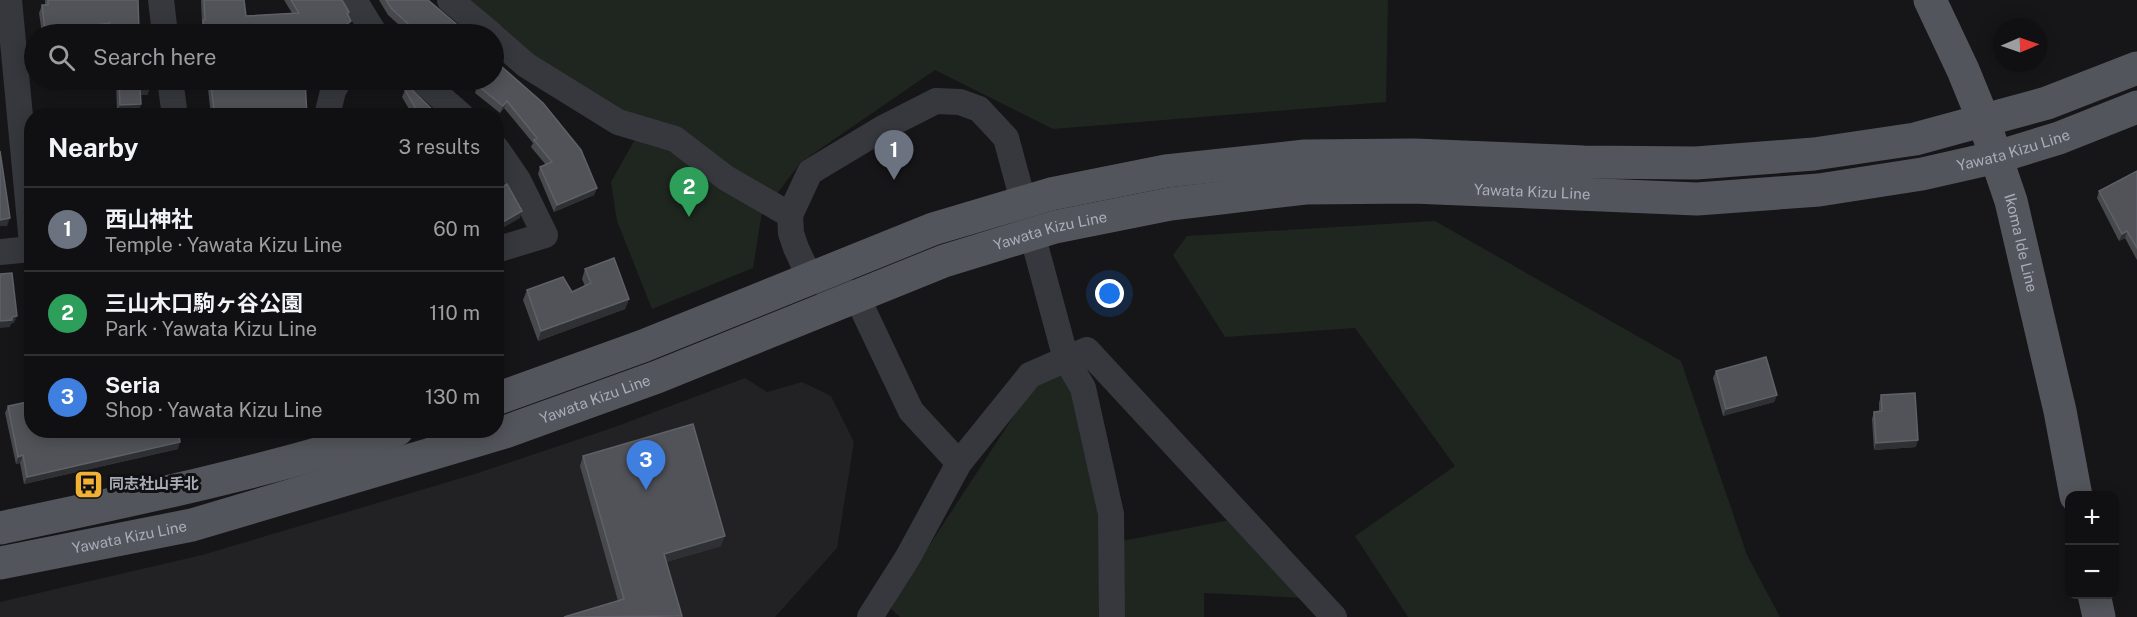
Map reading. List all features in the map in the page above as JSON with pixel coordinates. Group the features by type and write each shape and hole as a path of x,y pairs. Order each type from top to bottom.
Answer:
{"main road":[{"name":"Ikoma Ide Line","path":"1930,0 1983,119 2011,201 2060,411 2075,491"},
{"path":"504,396 643,346 944,226 1051,194 1166,171 1305,156 1414,155 1584,162 1696,163 1814,154 1915,138 2047,103 2137,68"},
{"name":"Yawata Kizu Line","path":"504,432 657,377 944,261 1055,227 1170,204 1305,188 1413,187 1696,199 1820,190 1922,174 1997,157 2059,138 2137,107"},
{"path":"0,528 182,489 373,438"},
{"name":"Yawata Kizu Line","path":"0,563 192,525 485,438"},
{"path":"2095,599 2098,617"}],"street":[{"path":"9,0 24,158"},
{"path":"161,0 164,24"},
{"path":"354,0 369,24"},
{"path":"450,0 478,24"},
{"path":"504,46 526,65 618,122 675,139 726,178 790,215"},
{"path":"171,90 174,108"},
{"path":"329,108 334,90"},
{"path":"432,90 453,108"},
{"path":"959,463 911,411 856,295 810,278 791,233 790,215 810,172 885,127 936,101 960,102 980,109 1006,138 1066,359 1083,388 1111,514 1112,617"},
{"path":"504,160 518,180 545,235 504,248"},
{"path":"0,252 24,250"},
{"path":"870,617 908,557 959,463 1030,375 1087,350 1334,617"}],"shaded area":[{"path":"464,0 1388,0 1386,102 1053,129 935,70 801,162 773,199 621,114 529,57 504,35 504,24 491,24"},
{"path":"638,134 704,165 762,212 753,268 652,309 617,221 611,182"},
{"path":"1435,221 1681,361 1747,555 1780,617 1408,617 1355,536 1455,466 1355,328 1225,337 1173,255 1187,236"},
{"path":"1069,365 1102,528 1103,617 900,617 889,607 1036,382"},
{"path":"745,378 767,392 802,382 831,396 854,442 837,548 775,617 0,617 0,602 202,555 475,474 612,428"},
{"path":"1230,520 1305,598 1204,593 1204,617 1115,617 1122,541"}],"building":[{"path":"48,0 138,0 139,24 44,24 42,5 48,5"},
{"path":"204,0 244,0 246,16 299,13 291,0 342,0 351,21 347,24 204,24 203,20 205,20"},
{"path":"386,0 428,0 456,24 408,24"},
{"path":"504,69 543,103 581,150 597,188 557,205 540,167 552,162 534,140 537,138 507,101 503,106 483,90 504,90"},
{"path":"119,90 140,90 141,104 120,105"},
{"path":"211,90 306,90 307,108 214,108"},
{"path":"405,90 412,90 431,108 415,108"},
{"path":"0,151 10,218 0,220"},
{"path":"2137,171 2137,248 2127,231 2122,234 2099,191"},
{"path":"507,184 522,211 504,221 504,186"},
{"path":"614,258 629,299 541,331 527,290 563,277 572,292 591,283 585,269"},
{"path":"12,273 17,316 12,317 12,320 0,321 0,274"},
{"path":"1766,357 1777,395 1726,409 1716,371"},
{"path":"1915,393 1918,440 1876,443 1874,412 1882,411 1881,395"},
{"path":"24,403 24,438 179,438 180,442 27,477 23,455 18,457 8,406"},
{"path":"693,424 725,536 664,554 682,616 564,617 624,599 583,456"}],"place":[{"name":"西山神社","path":"894,180"},
{"name":"三山木口駒ヶ谷公園","path":"689,217"},
{"name":"同志社山手北","path":"88,484"},
{"name":"Seria","path":"646,490"}]}
